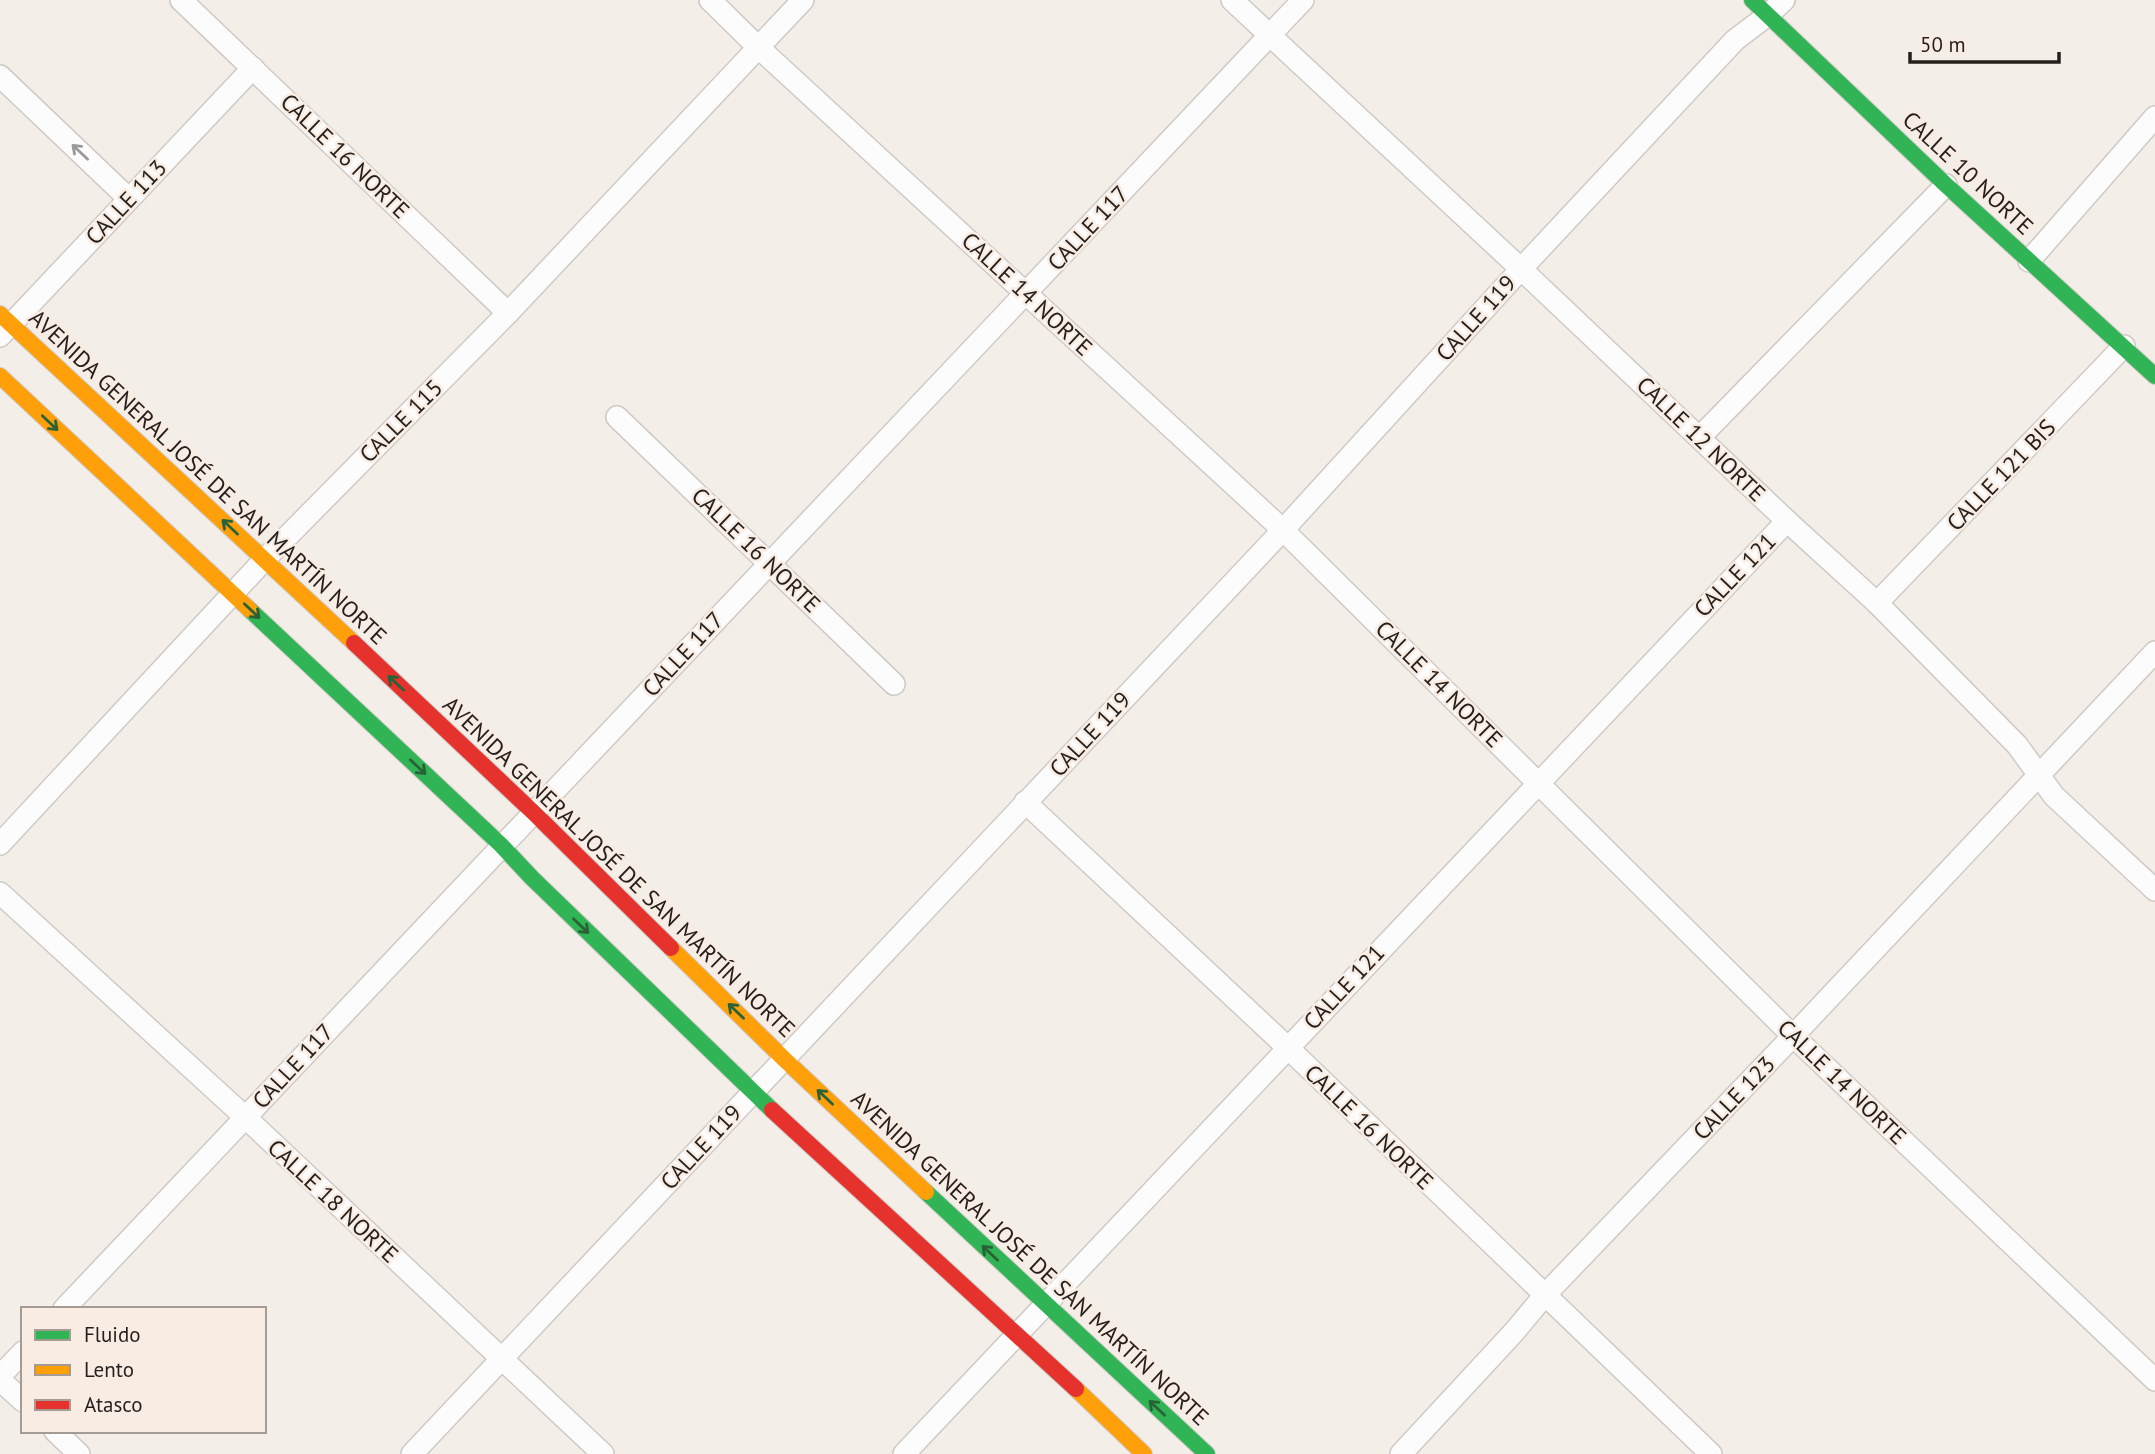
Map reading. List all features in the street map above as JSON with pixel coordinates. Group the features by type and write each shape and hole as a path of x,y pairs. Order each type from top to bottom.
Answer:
{"main road":[{"name":"CALLE 10 NORTE","path":"1752,0 1946,185 2155,376"},
{"name":"AVENIDA GENERAL JOSÉ DE SAN MARTÍN NORTE","path":"4,324 265,559 534,813 784,1059 1207,1454"},
{"path":"0,376 501,845 752,1092 1018,1334 1144,1454"}],"street":[{"name":"CALLE 16 NORTE","path":"181,0 508,313"},
{"name":"CALLE 14 NORTE","path":"710,0 1283,530 1793,1036 2155,1380"},
{"name":"CALLE 115","path":"0,844 265,559 508,313 803,0"},
{"name":"CALLE 12 NORTE","path":"1232,0 1877,603 2017,745 2054,796 2155,890"},
{"name":"CALLE 117","path":"66,1307 1303,0"},
{"name":"CALLE 119","path":"412,1454 1283,530 1735,40 1784,0"},
{"name":"CALLE 113","path":"4,324 129,199 253,68"},
{"path":"0,76 129,199"},
{"path":"2029,261 2155,117"},
{"path":"1700,437 1946,185"},
{"name":"CALLE 121 BIS","path":"1877,603 2124,346"},
{"name":"CALLE 16 NORTE","path":"617,417 894,684"},
{"name":"CALLE 121","path":"904,1454 1787,521"},
{"name":"CALLE 123","path":"1401,1454 1544,1296 2155,652"},
{"name":"CALLE 16 NORTE","path":"1025,802 1287,1047 1711,1454"},
{"name":"CALLE 18 NORTE","path":"0,893 245,1117 603,1454"},
{"path":"21,1354 0,1378 21,1399"},
{"path":"57,1433 79,1454"}],"traffic: fast":[{"path":"1752,0 1946,185 2155,376"},
{"path":"250,610 501,845 772,1110"},
{"path":"926,1192 1207,1454"}],"traffic: slow":[{"path":"0,314 354,643"},
{"path":"0,376 250,610"},
{"path":"671,948 926,1192"},
{"path":"1076,1389 1144,1454"}],"traffic: jam":[{"path":"354,643 534,813 671,948"},
{"path":"772,1110 1076,1389"}]}
